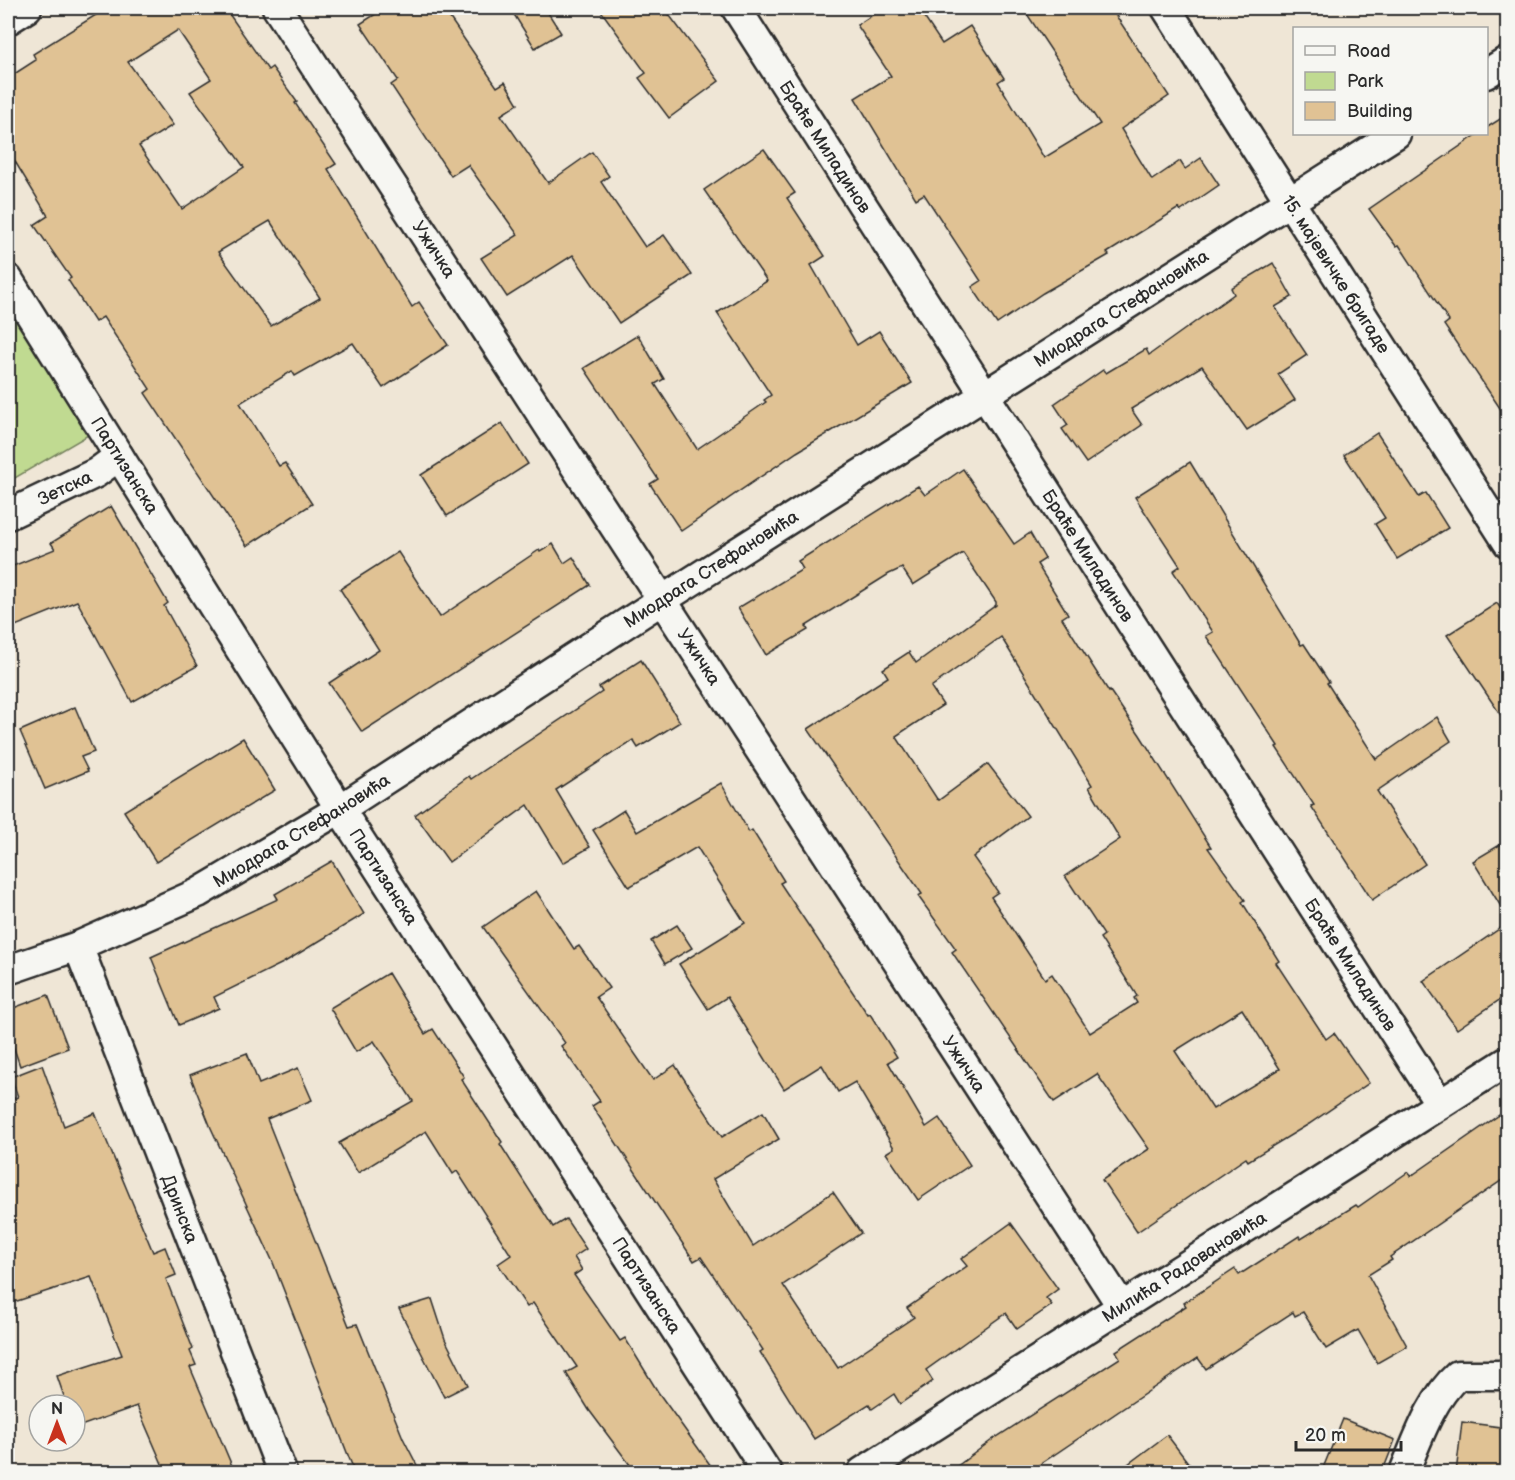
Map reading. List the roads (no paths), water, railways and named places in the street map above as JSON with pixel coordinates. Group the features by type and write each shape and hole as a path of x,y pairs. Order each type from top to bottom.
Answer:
{"street":[{"path":"8,20 27,8"},
{"name":"Ужичка","path":"277,8 1122,1307"},
{"name":"Браће Миладинов","path":"736,8 1440,1104"},
{"name":"15. мајевичке бригаде","path":"1166,8 1508,543"},
{"path":"1488,73 1508,60"},
{"name":"Миодрага Стефановића","path":"8,970 78,946 198,893 340,809 985,393 1291,203 1394,135"},
{"name":"Партизанска","path":"8,279 340,809 767,1473"},
{"name":"Зетска","path":"8,515 96,473 119,456"},
{"name":"Дринска","path":"78,946 282,1473"},
{"name":"Милића Радовановића","path":"862,1473 1508,1061"},
{"path":"1404,1473 1433,1408 1449,1383 1458,1374 1508,1374"}]}
